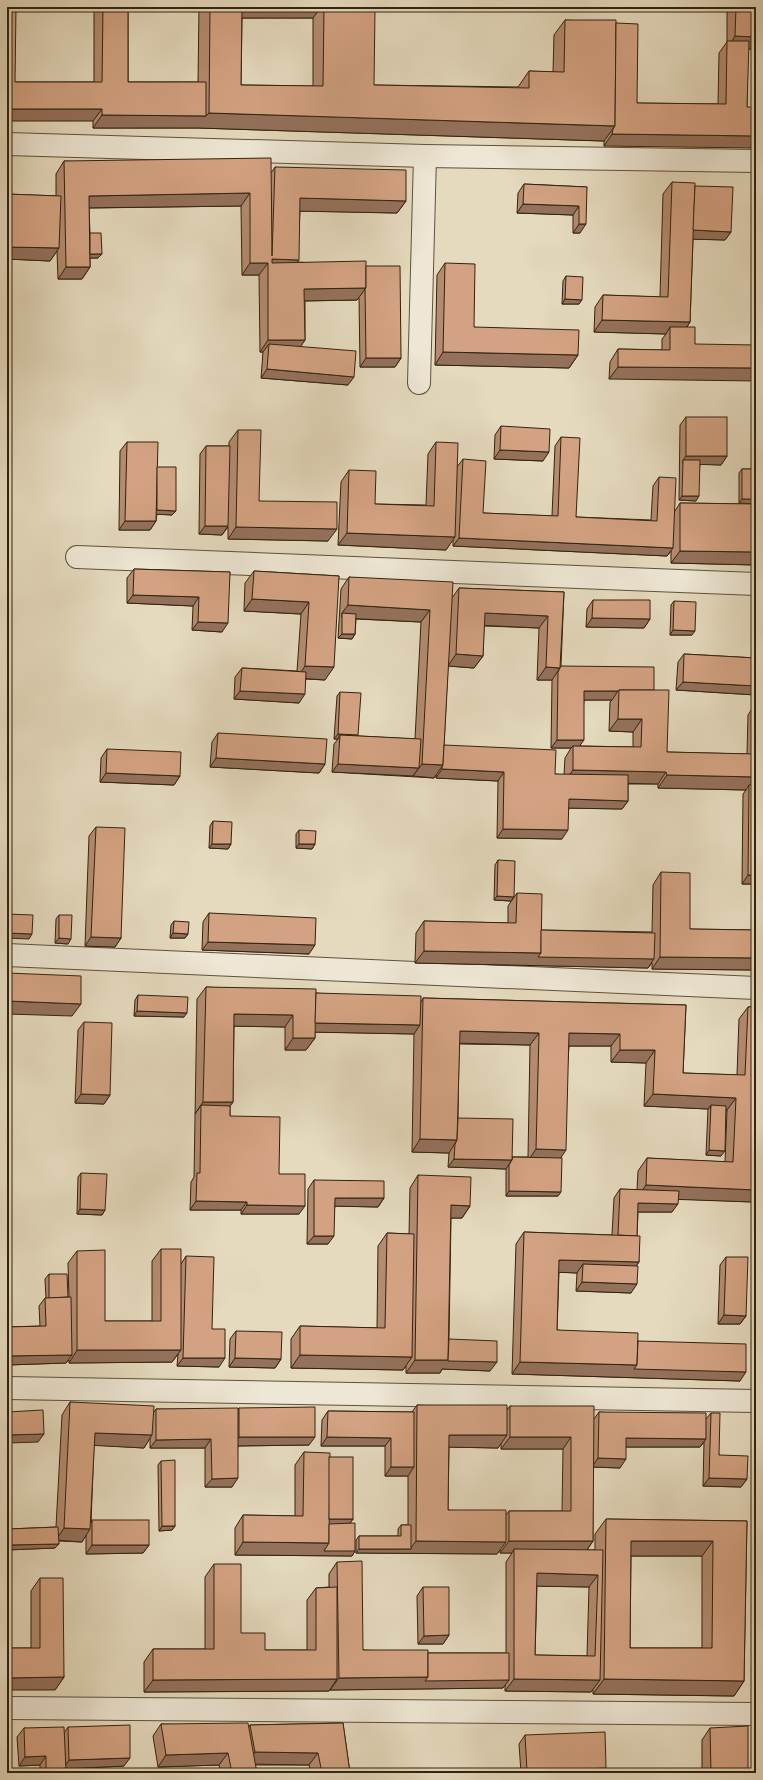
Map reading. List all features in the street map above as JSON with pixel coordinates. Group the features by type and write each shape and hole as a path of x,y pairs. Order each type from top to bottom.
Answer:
{"street":[{"path":"7,144 425,156 756,161"},
{"path":"419,383 425,156"},
{"path":"77,556 756,584"},
{"path":"7,955 756,988"},
{"path":"7,1388 756,1401"},
{"path":"7,1708 756,1714"}],"building":[{"path":"7,7 16,7 15,82 102,82 103,7 128,7 128,82 206,82 206,116 102,115 102,109 7,109"},
{"path":"210,7 242,7 241,85 323,86 324,7 375,10 374,85 529,88 529,71 564,72 565,20 616,20 615,126 209,113"},
{"path":"736,7 756,7 756,37 735,36"},
{"path":"616,23 638,24 637,103 726,104 727,41 749,41 747,107 756,107 756,136 612,134 615,126"},
{"path":"271,158 272,256 275,167 406,170 406,201 300,198 299,260 272,259 272,263 366,261 366,288 304,289 305,340 268,340 268,263 250,263 250,193 89,196 90,267 66,267 64,161"},
{"path":"672,182 695,183 690,322 602,320 603,295 668,297"},
{"path":"524,184 587,187 586,224 579,224 579,206 523,204"},
{"path":"695,186 733,187 731,232 693,230"},
{"path":"7,194 61,196 59,248 7,247"},
{"path":"90,233 101,233 102,254 90,254"},
{"path":"445,263 475,264 474,327 579,330 578,355 443,352"},
{"path":"366,266 400,266 401,358 366,358"},
{"path":"566,276 583,277 582,300 565,299"},
{"path":"670,327 695,327 695,344 756,345 756,368 618,367 618,349 670,350"},
{"path":"269,344 356,351 354,377 267,369"},
{"path":"686,417 727,417 727,456 686,456"},
{"path":"501,426 550,429 549,452 500,450"},
{"path":"238,430 261,430 259,501 337,502 337,529 236,527"},
{"path":"561,437 580,438 576,517 657,521 659,477 676,478 673,548 459,538 463,459 486,461 483,513 558,516"},
{"path":"127,442 158,442 156,521 125,521"},
{"path":"436,442 458,443 455,537 347,533 349,470 376,471 375,504 434,506"},
{"path":"206,446 230,446 228,526 205,526"},
{"path":"683,460 700,460 699,496 682,496"},
{"path":"157,467 176,467 176,511 157,510"},
{"path":"742,469 756,469 756,499 742,499"},
{"path":"680,503 756,504 756,552 680,551"},
{"path":"134,569 230,572 228,623 198,622 199,597 133,595"},
{"path":"254,571 339,576 334,667 305,666 309,602 252,599"},
{"path":"349,577 453,582 443,765 422,764 430,610 348,605"},
{"path":"459,588 564,592 560,668 546,667 548,616 485,613 483,656 456,654"},
{"path":"593,600 650,600 650,619 592,618"},
{"path":"674,601 696,602 695,631 673,630"},
{"path":"342,613 356,614 355,634 342,634"},
{"path":"684,654 756,658 756,686 683,682"},
{"path":"561,666 654,667 654,690 584,691 584,740 557,740 558,672"},
{"path":"242,668 306,672 305,694 240,691"},
{"path":"619,690 669,690 667,752 755,754 756,716 756,777 667,775 666,772 573,770 573,746 641,747 642,719 618,719"},
{"path":"340,692 361,693 358,735 338,734"},
{"path":"218,733 327,739 325,764 216,758"},
{"path":"340,735 421,739 419,768 338,764"},
{"path":"444,745 556,750 555,774 628,775 628,801 569,799 568,830 503,829 504,772 442,769"},
{"path":"107,749 181,752 180,776 106,773"},
{"path":"749,785 756,785 756,875 748,875"},
{"path":"213,821 232,822 231,844 212,844"},
{"path":"96,827 125,828 121,938 91,937"},
{"path":"299,830 316,831 315,844 299,844"},
{"path":"498,860 515,861 514,897 497,896"},
{"path":"661,872 690,873 690,929 756,930 756,958 660,957"},
{"path":"517,893 542,894 541,953 424,951 424,921 516,923"},
{"path":"209,913 316,918 315,945 208,942"},
{"path":"7,914 33,915 32,934 7,933"},
{"path":"59,915 72,915 71,939 59,938"},
{"path":"174,921 189,922 188,934 173,933"},
{"path":"541,930 655,933 654,959 538,957 541,953"},
{"path":"7,973 81,976 81,1004 7,1001"},
{"path":"206,987 316,989 315,1038 293,1038 293,1015 234,1014 233,1102 203,1102"},
{"path":"316,993 421,996 420,1025 315,1023"},
{"path":"138,995 188,997 187,1013 137,1011"},
{"path":"423,998 686,1005 683,1073 745,1075 748,1007 756,1007 756,1190 646,1185 647,1158 733,1162 736,1098 653,1094 655,1050 620,1050 620,1034 569,1033 566,1150 536,1149 539,1033 460,1031 457,1140 420,1139"},
{"path":"84,1022 112,1023 110,1095 81,1094"},
{"path":"201,1105 230,1106 230,1116 280,1117 279,1174 305,1174 305,1206 247,1205 247,1202 196,1201 197,1173 200,1173"},
{"path":"711,1105 726,1106 725,1151 709,1150"},
{"path":"458,1118 513,1119 512,1160 454,1159"},
{"path":"513,1157 562,1158 561,1192 509,1191 509,1165"},
{"path":"81,1173 107,1174 105,1210 80,1209"},
{"path":"418,1175 471,1177 470,1206 451,1205 448,1360 415,1360"},
{"path":"314,1180 384,1181 384,1198 335,1198 334,1236 314,1236"},
{"path":"620,1189 679,1191 678,1204 638,1203 637,1236 618,1235"},
{"path":"524,1232 640,1236 639,1262 559,1260 557,1330 638,1333 637,1365 520,1362"},
{"path":"387,1233 414,1234 412,1357 300,1355 300,1326 385,1328"},
{"path":"161,1249 181,1249 181,1350 77,1350 77,1251 105,1250 105,1321 161,1321"},
{"path":"186,1256 214,1257 212,1329 225,1329 225,1358 183,1358"},
{"path":"726,1257 748,1257 746,1316 724,1315"},
{"path":"583,1264 638,1266 637,1284 582,1282"},
{"path":"49,1274 67,1274 68,1297 49,1298"},
{"path":"71,1297 72,1355 7,1356 7,1327 46,1326 45,1298"},
{"path":"236,1331 282,1332 281,1359 235,1358"},
{"path":"449,1339 497,1341 497,1362 448,1361"},
{"path":"638,1341 746,1344 746,1372 634,1369 637,1365"},
{"path":"70,1402 154,1406 152,1435 95,1433 90,1529 64,1528"},
{"path":"417,1405 507,1405 507,1435 449,1435 448,1510 506,1510 506,1542 416,1541"},
{"path":"510,1406 594,1406 593,1541 509,1541 509,1511 571,1511 571,1437 510,1437"},
{"path":"315,1407 315,1437 239,1437 239,1408"},
{"path":"238,1408 238,1478 212,1479 211,1439 156,1440 156,1409"},
{"path":"43,1410 44,1434 7,1435 7,1412"},
{"path":"328,1411 414,1412 414,1467 391,1467 391,1438 327,1437"},
{"path":"599,1412 706,1413 706,1439 626,1438 626,1459 598,1458"},
{"path":"711,1413 720,1413 719,1455 748,1456 747,1479 709,1478"},
{"path":"304,1452 330,1453 329,1543 243,1542 243,1515 303,1516"},
{"path":"329,1457 353,1457 353,1519 329,1519"},
{"path":"175,1460 175,1526 162,1526 161,1461"},
{"path":"606,1519 747,1521 744,1681 604,1679","holes":["631,1541 713,1541 712,1648 630,1648"]},
{"path":"92,1520 149,1520 149,1545 92,1545"},
{"path":"355,1523 355,1551 324,1551 329,1543 329,1524"},
{"path":"401,1525 411,1525 411,1549 359,1549 359,1536 401,1536"},
{"path":"58,1527 59,1544 9,1545 8,1529"},
{"path":"514,1549 603,1550 600,1680 514,1679","holes":["537,1573 598,1575 595,1656 535,1655"]},
{"path":"362,1561 363,1650 428,1650 428,1677 339,1678 337,1562"},
{"path":"214,1564 241,1564 241,1633 265,1633 265,1650 316,1650 316,1588 337,1587 337,1679 153,1680 153,1649 214,1649"},
{"path":"40,1578 63,1578 64,1677 7,1678 7,1630 8,1648 40,1648"},
{"path":"423,1587 449,1587 449,1635 424,1636"},
{"path":"428,1653 509,1653 509,1680 425,1681 428,1677"},
{"path":"248,1723 257,1773 232,1773 228,1753 166,1755 161,1724"},
{"path":"343,1723 350,1773 322,1773 318,1753 255,1752 250,1725"},
{"path":"130,1725 130,1758 69,1760 68,1727"},
{"path":"748,1726 748,1773 711,1773 710,1728"},
{"path":"64,1727 66,1770 46,1771 46,1756 25,1757 24,1728"},
{"path":"605,1732 606,1768 527,1771 525,1735"}]}
